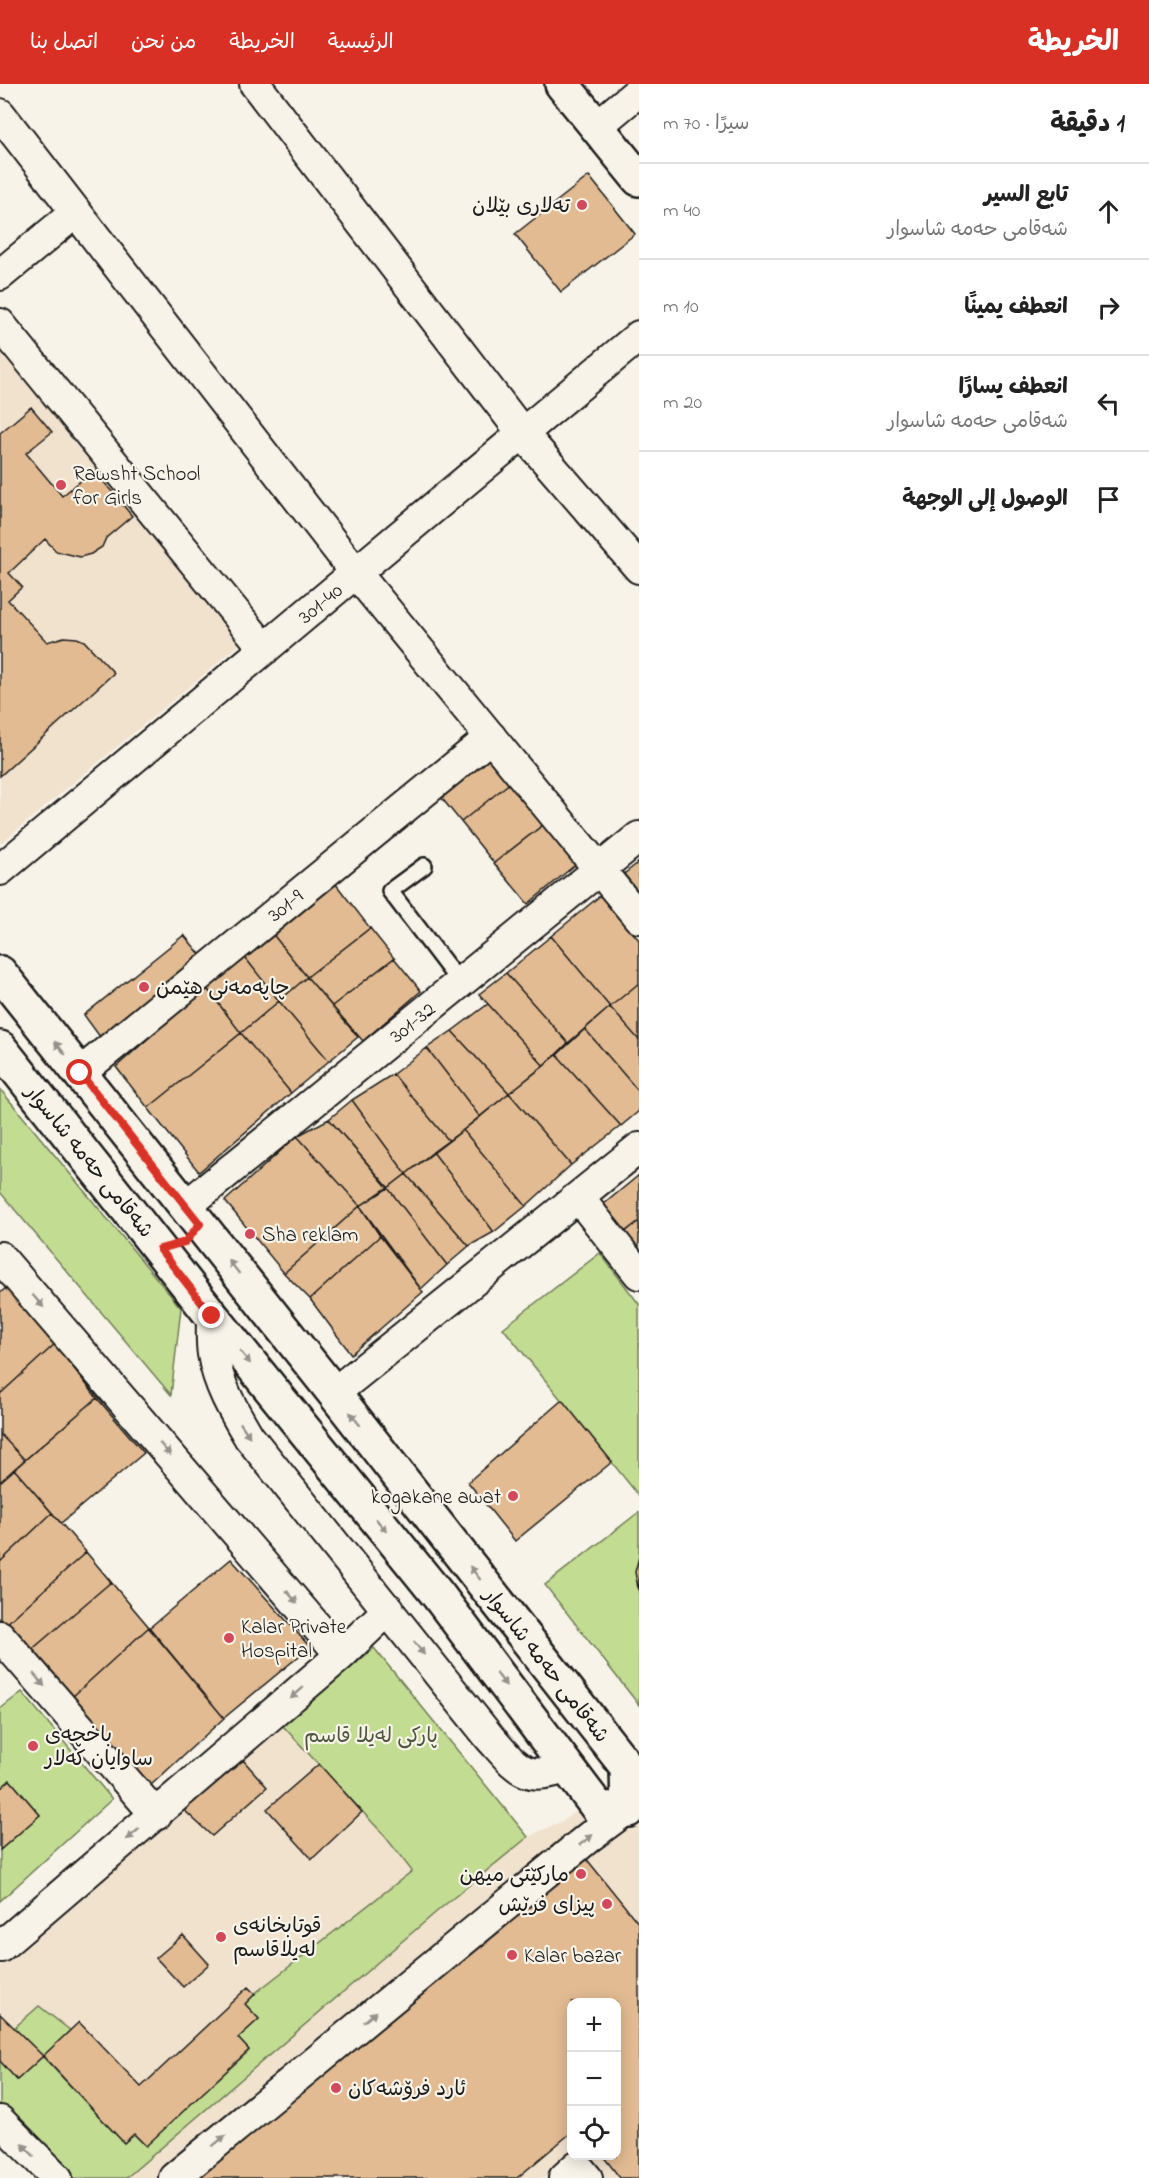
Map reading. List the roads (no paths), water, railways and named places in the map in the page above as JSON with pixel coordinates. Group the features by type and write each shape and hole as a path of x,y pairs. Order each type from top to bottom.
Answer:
{"main road":[{"path":"562,84 639,178"},
{"name":"شەقامی حەمە شاسوار","path":"0,973 334,1393 627,1767 635,1811 598,1808 438,1595 212,1316 0,1048"},
{"path":"160,1249 185,1242 193,1215"}],"street":[{"path":"255,84 523,434 639,568"},
{"path":"596,127 639,91"},
{"path":"0,114 356,573 639,918"},
{"path":"0,275 76,212"},
{"path":"0,324 265,649"},
{"name":"301-40","path":"0,870 639,336"},
{"name":"301-9","path":"80,1073 491,737"},
{"name":"301-32","path":"193,1215 460,983 639,837"},
{"path":"334,1393 639,1148"},
{"path":"578,1197 639,1274"},
{"path":"0,1257 341,1655"},
{"path":"212,1316 213,1353 220,1383 232,1411 249,1437 490,1737 517,1767 532,1773 548,1774 568,1767"},
{"path":"0,1947 341,1655 389,1609"},
{"path":"0,1636 156,1815"},
{"path":"174,2178 589,1837 635,1811"},
{"path":"0,2121 57,2178"},
{"path":"564,2178 577,2166 587,2178"}],"lane":[{"path":"424,866 390,891 460,983"}],"place":[{"name":"تەلاری بێلان","path":"582,205"},
{"name":"Rawsht School for Girls","path":"61,485"},
{"name":"چاپەمەنی هێمن","path":"144,987"},
{"name":"Sha reklam","path":"250,1234"},
{"name":"kogakane awat","path":"513,1496"},
{"name":"Kalar Private Hospital","path":"229,1638"},
{"name":"باخچەی ساوایان کەلار","path":"33,1746"},
{"name":"مارکێتی میهن","path":"581,1874"},
{"name":"پیزای فرێش","path":"607,1904"},
{"name":"قوتابخانەی لەیلاقاسم","path":"221,1937"},
{"name":"Kalar bazar","path":"512,1955"},
{"name":"ئارد فرۆشەکان","path":"336,2088"}],"park label":[{"name":"پارکی لەیلا قاسم","path":"371,1735"}]}
